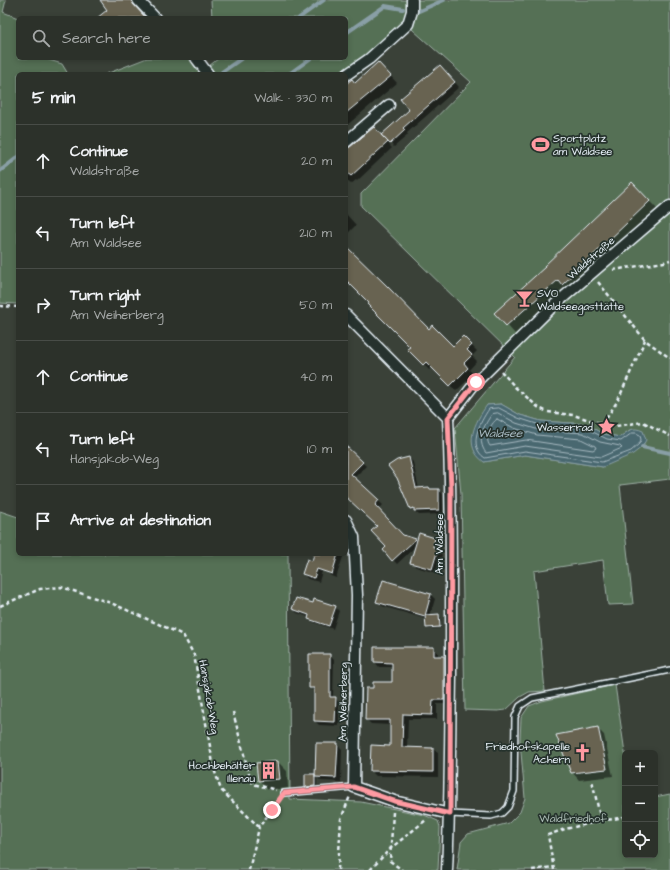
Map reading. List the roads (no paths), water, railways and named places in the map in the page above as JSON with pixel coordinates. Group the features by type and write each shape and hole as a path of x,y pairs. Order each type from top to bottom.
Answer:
{"street":[{"path":"138,0 153,16"},
{"path":"348,74 369,59 408,24 412,11 412,0"},
{"path":"198,60 206,71"},
{"path":"348,140 389,105"},
{"name":"Waldstraße","path":"448,418 476,382 552,307 670,206"},
{"path":"348,317 448,418"},
{"name":"Am Waldsee","path":"447,870 450,814 451,489 448,418"},
{"name":"Am Weiherberg","path":"348,524 354,537 357,596 354,787"},
{"path":"354,787 394,801 450,814"}],"lane":[{"path":"450,814 492,816 502,812 508,807 514,791 515,717 520,706 532,698 670,670"},
{"path":"284,793 354,787"}],"water":[{"name":"Waldsee","path":"501,404 520,415 541,421 586,424 603,434 620,437 633,429 636,429 643,431 646,440 642,447 633,454 603,467 525,455 484,462 477,456 472,441 475,426 487,405"}],"waterway":[{"path":"302,16 324,0"},
{"path":"419,11 444,0"},
{"path":"348,32 385,6 403,9"},
{"path":"222,72 239,60"},
{"path":"292,72 308,60"},
{"path":"0,171 16,159"},
{"path":"642,447 670,453"}],"place":[{"name":"Sportplatz am Waldsee","path":"540,144"},
{"name":"SVO Waldseegasttätte","path":"524,299"},
{"name":"Wasserrad","path":"606,427"},
{"name":"Friedhofskapelle Achern","path":"583,752"},
{"name":"Hochbehälter Illenau","path":"268,771"}],"park label":[{"name":"Waldfriedhof","path":"573,818"}]}
